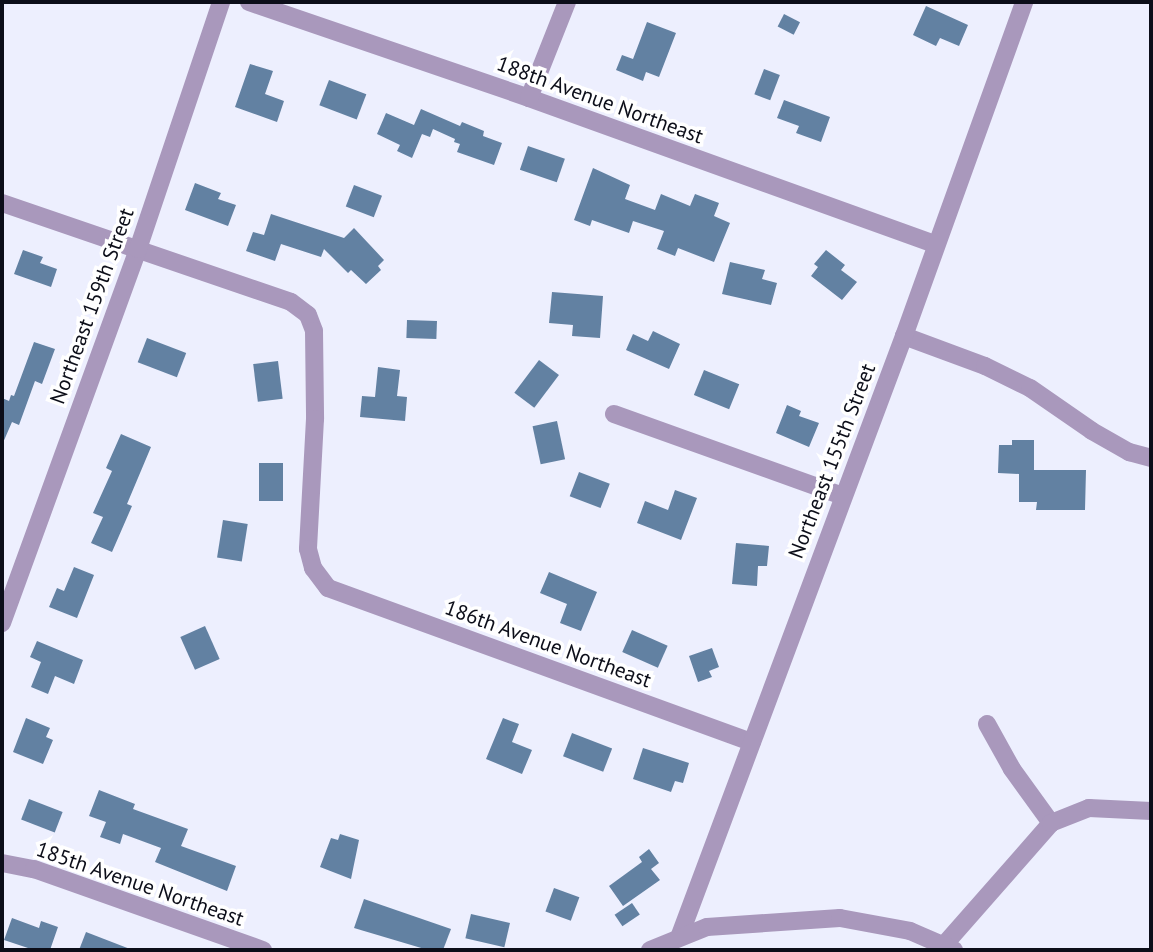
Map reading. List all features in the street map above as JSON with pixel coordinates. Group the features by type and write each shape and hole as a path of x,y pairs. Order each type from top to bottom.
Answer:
{"street":[{"name":"Northeast 159th Street","path":"2,623 138,249 222,2"},
{"name":"188th Avenue Northeast","path":"249,2 529,98 935,244"},
{"path":"529,98 567,2"},
{"name":"Northeast 155th Street","path":"680,936 904,336 1024,2"},
{"path":"2,202 138,249"},
{"name":"186th Avenue Northeast","path":"138,249 291,302 308,315 314,331 315,419 308,549 313,568 328,588 752,742"},
{"path":"904,336 985,366 1030,388 1092,431 1129,452 1151,458"},
{"path":"614,414 843,496"},
{"path":"987,724 1012,769 1051,823"},
{"path":"650,950 708,926 840,918 910,931 949,948 1051,823 1089,808 1151,811"},
{"name":"185th Avenue Northeast","path":"2,863 34,869 263,950"}],"building":[{"path":"926,6 968,25 959,46 940,38 936,46 913,35"},
{"path":"784,14 800,22 794,35 778,26"},
{"path":"647,22 676,33 659,77 646,72 643,81 616,70 622,55 633,59"},
{"path":"250,64 273,71 265,94 284,101 277,122 235,107"},
{"path":"764,69 780,75 770,100 754,94"},
{"path":"329,80 366,94 357,120 319,105"},
{"path":"784,100 830,117 821,142 796,133 799,126 777,118"},
{"path":"421,109 460,126 462,122 484,131 483,136 502,143 494,165 457,152 460,144 454,142 455,139 433,129 430,137 422,134 412,158 397,151 400,145 377,134 386,113 414,125"},
{"path":"528,146 565,159 557,182 520,170"},
{"path":"593,168 630,185 625,199 655,210 661,194 690,206 695,194 719,203 714,216 730,223 714,262 678,248 675,256 657,249 664,231 633,221 629,233 592,220 590,226 574,220"},
{"path":"195,183 221,193 218,199 236,205 228,226 185,210"},
{"path":"354,185 382,196 374,217 346,206"},
{"path":"271,214 344,238 354,228 384,260 378,266 381,270 366,284 351,270 348,273 324,249 321,257 281,244 275,261 246,251 253,232 264,235"},
{"path":"23,250 43,257 40,263 57,269 51,287 14,274"},
{"path":"826,250 845,265 841,270 857,282 842,300 811,276 818,267 814,264"},
{"path":"730,262 765,270 762,279 777,283 771,305 722,294"},
{"path":"552,292 603,296 600,338 572,336 573,325 549,323"},
{"path":"407,320 437,321 436,339 406,338"},
{"path":"653,331 680,344 669,369 626,350 633,334 648,341"},
{"path":"147,338 186,353 177,377 138,362"},
{"path":"34,342 55,349 42,384 35,381 19,425 12,422 2,445 2,398 9,401 11,395 14,396"},
{"path":"539,360 559,375 534,408 514,393"},
{"path":"278,361 283,399 258,402 253,364"},
{"path":"378,367 400,370 397,396 407,397 405,421 360,417 362,396 375,397"},
{"path":"704,370 739,384 729,409 694,395"},
{"path":"787,405 801,411 799,416 819,423 809,447 776,433"},
{"path":"557,421 565,459 541,464 533,426"},
{"path":"121,434 151,447 127,504 132,506 112,552 91,543 103,517 93,513 112,471 106,468"},
{"path":"1012,440 1034,440 1034,470 1086,470 1085,510 1036,510 1037,502 1019,502 1019,474 998,473 999,445 1012,445"},
{"path":"259,463 283,463 283,501 259,501"},
{"path":"579,472 610,484 600,508 570,496"},
{"path":"675,490 697,498 681,540 637,523 645,501 668,510"},
{"path":"223,520 248,524 242,561 217,558"},
{"path":"736,543 769,546 767,566 758,566 757,586 732,584"},
{"path":"74,567 94,575 77,618 49,607 57,588 64,591"},
{"path":"549,572 597,592 581,631 560,623 567,604 540,593"},
{"path":"205,626 220,659 195,670 180,637"},
{"path":"632,630 668,646 658,668 622,652"},
{"path":"37,641 83,660 74,684 55,676 48,694 31,687 41,662 30,657"},
{"path":"712,648 719,667 709,671 712,677 698,682 689,656"},
{"path":"26,718 50,728 46,737 53,740 43,764 13,752"},
{"path":"503,718 519,724 512,742 532,750 522,774 486,759"},
{"path":"572,733 612,748 603,772 563,756"},
{"path":"643,748 689,763 683,783 675,781 671,792 633,779"},
{"path":"99,790 135,804 133,809 188,829 181,846 236,866 227,891 155,862 161,848 123,834 120,844 100,837 106,822 89,816"},
{"path":"29,799 63,812 55,832 21,820"},
{"path":"340,834 359,840 351,879 320,867 331,838 338,840"},
{"path":"649,849 659,863 651,869 660,880 623,906 609,886 642,862 639,857"},
{"path":"554,888 579,897 571,921 545,911"},
{"path":"364,899 451,929 443,950 428,950 354,928"},
{"path":"632,903 640,915 622,926 615,915"},
{"path":"471,914 510,923 504,947 465,938"},
{"path":"12,918 39,928 41,921 58,927 50,950 34,950 4,940"},
{"path":"86,932 130,949 130,950 79,950"}]}
